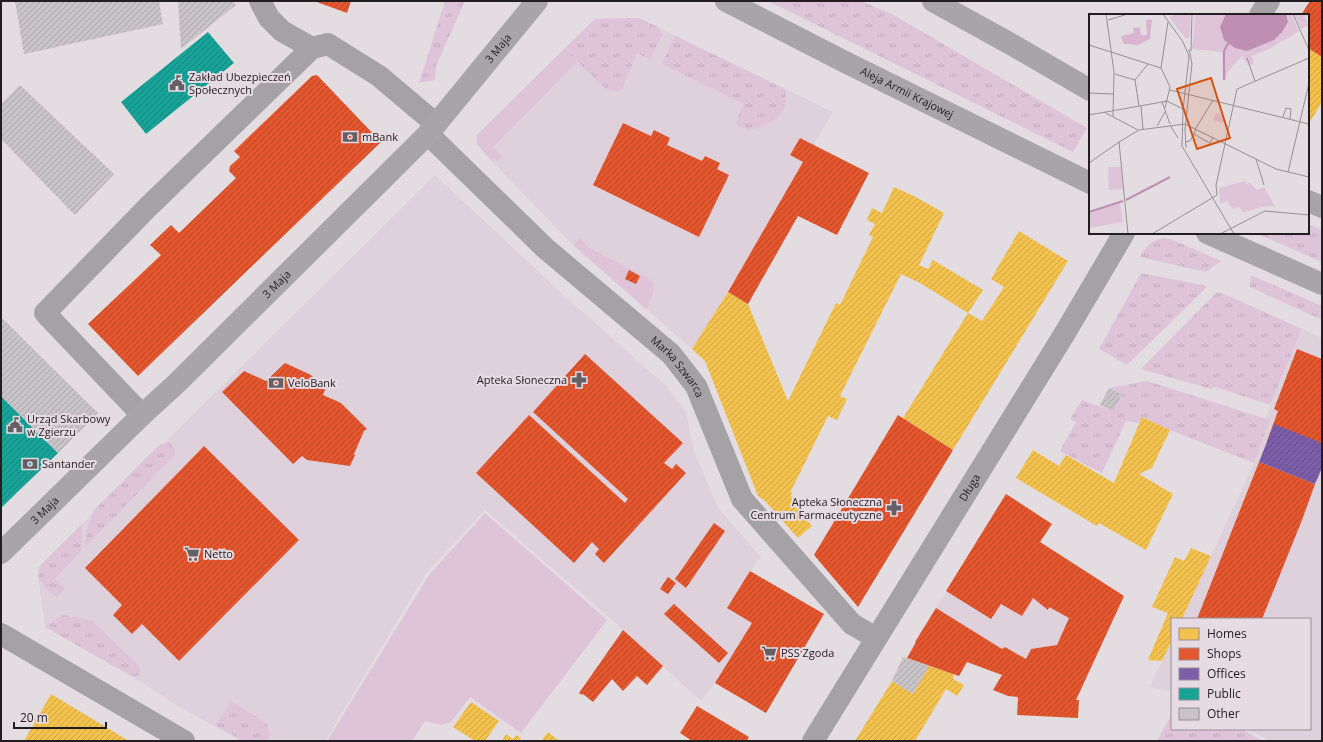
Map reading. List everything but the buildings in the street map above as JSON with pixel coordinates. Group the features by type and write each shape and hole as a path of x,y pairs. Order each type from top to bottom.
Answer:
{"main road":[{"name":"3 Maja","path":"1,553 142,415 177,383 432,129 537,1"},
{"name":"Aleja Armii Krajowej","path":"726,1 845,62 1089,183"},
{"path":"933,1 1089,89"},
{"path":"1309,201 1322,207"},
{"path":"1209,234 1322,284"}],"street":[{"path":"142,415 45,313 147,208 312,48 282,31 269,18 260,1"},
{"path":"1261,14 1269,1"},
{"name":"Marka Szwarca","path":"312,48 328,44 379,76 432,129 451,155 494,200 545,248 671,354 696,386 742,499 852,624 876,638"},
{"name":"Długa","path":"813,741 1061,340 1123,234"},
{"path":"1,634 184,741"}],"shaded area":[{"path":"639,18 833,112 693,350 568,240 477,144 477,135 595,19"},
{"path":"435,175 557,289 666,386 686,412 694,451 719,509 761,557 750,571 727,607 752,623 715,683 701,701 610,618 485,510 426,573 325,741 241,741 183,709 131,676 45,627 38,577 39,567"},
{"path":"1302,329 1322,338 1322,741 1268,741 1250,730 1311,730 1311,618 1182,618 1254,463 1269,421 1265,419"},
{"path":"1006,494 1052,524 1040,542 1124,596 1076,700 1008,696 993,690 1002,675 915,642"},
{"path":"1171,642 1171,691 1150,687"}],"green space":[{"path":"445,1 465,1 436,66 435,80 419,83"},
{"path":"768,1 861,1 892,14 1087,128 1073,152"},
{"path":"639,18 658,27 662,35 650,59 637,53 622,89 616,92 605,88 564,49 595,19"},
{"path":"675,36 785,89 785,106 782,112 772,122 757,128 749,130 737,126 736,122 744,104 662,64"},
{"path":"564,49 577,62 493,147 502,157 498,160 492,161 477,144 477,135"},
{"path":"1309,224 1322,230 1322,262 1260,235 1309,234"},
{"path":"580,238 589,248 648,278 653,283 654,287 652,295 646,309 573,245"},
{"path":"1164,238 1171,239 1221,261 1206,272 1140,257 1149,244"},
{"path":"1141,273 1207,287 1127,365 1099,349"},
{"path":"1251,275 1322,306 1322,320 1250,287"},
{"path":"1220,292 1302,329 1270,405 1215,387 1211,389 1141,369 1216,293"},
{"path":"1147,381 1270,420 1254,463 1170,430 1143,417 1140,423 1126,421 1102,473 1060,451 1076,422 1070,419 1082,400 1113,411 1122,394 1109,388"},
{"path":"169,442 175,449 175,455 85,547 87,528 94,510 158,446"},
{"path":"485,513 607,620 521,733 470,697 451,722 441,725 425,721 412,741 327,741 429,575"},
{"path":"82,524 81,551 55,579 65,588 57,598 45,588 38,577 39,567"},
{"path":"63,615 91,620 139,666 141,670 138,676 131,676 45,627"},
{"path":"231,701 266,723 270,735 267,741 243,741 215,725"},
{"path":"1171,716 1171,730 1243,730 1263,741 1157,741"}],"place":[{"name":"Zakład Ubezpieczeń Społecznych","path":"177,83"},
{"name":"mBank","path":"350,137"},
{"name":"Apteka Słoneczna","path":"579,380"},
{"name":"VeloBank","path":"276,383"},
{"name":"Urząd Skarbowy w Zgierzu","path":"15,425"},
{"name":"Santander","path":"30,464"},
{"name":"Apteka Słoneczna Centrum Farmaceutyczne","path":"894,508"},
{"name":"Netto","path":"192,554"},
{"name":"PSS Zgoda","path":"769,653"}]}
